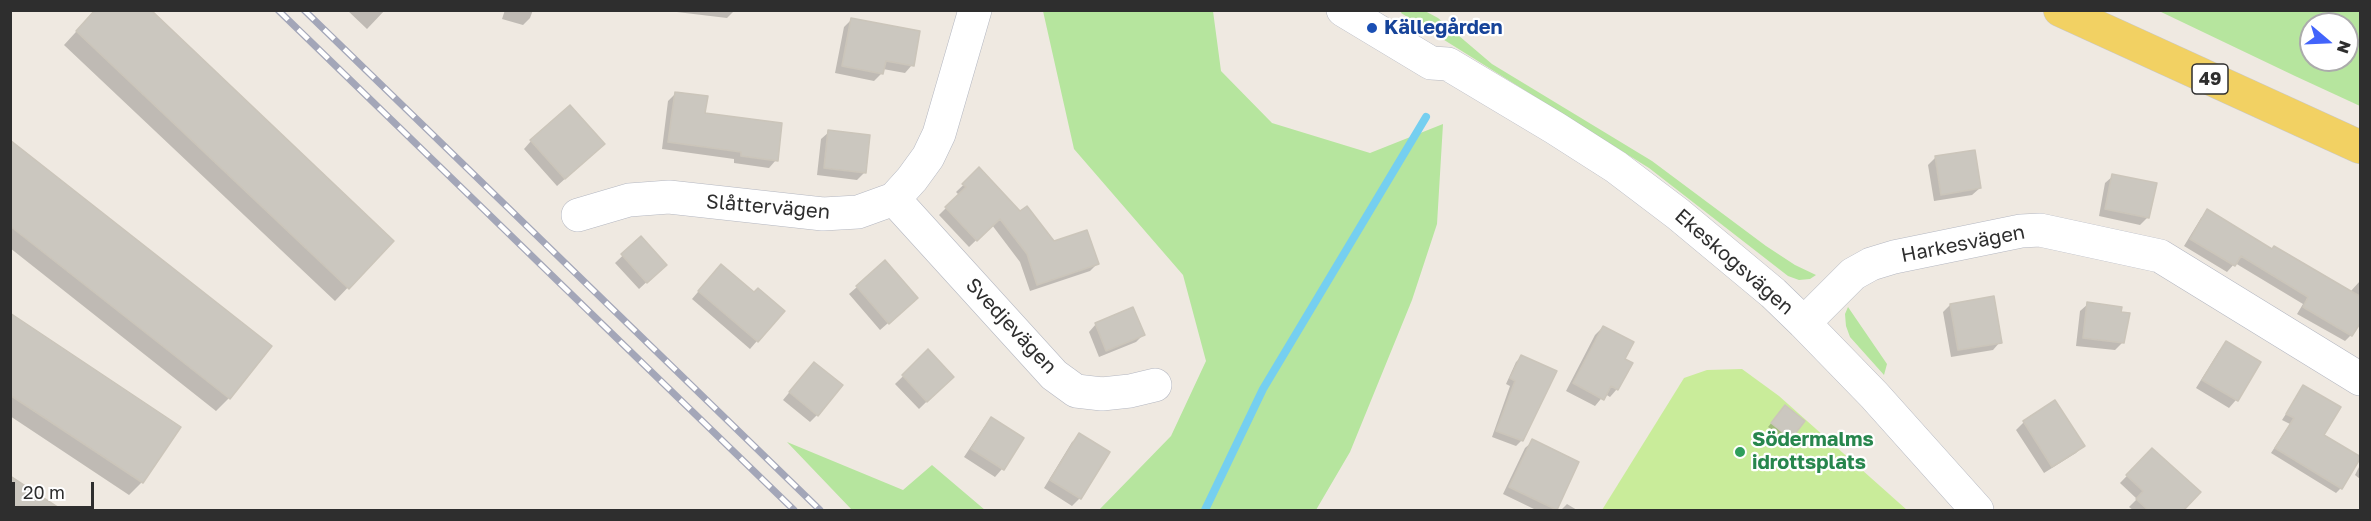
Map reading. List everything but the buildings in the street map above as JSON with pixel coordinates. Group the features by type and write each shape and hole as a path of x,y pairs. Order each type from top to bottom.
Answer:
{"main road":[{"name":"49","path":"2060,10 2361,147"}],"street":[{"name":"Slåttervägen","path":"578,215 629,200 659,197 823,214 858,212 894,199 912,180 928,157 939,134 975,10"},
{"name":"Ekeskogsvägen","path":"1342,10 1431,63 1448,64 1616,167 1729,256 1804,323 1874,395 1977,510"},
{"name":"Ekeskogsvägen","path":"1380,10 1440,48 1448,64"},
{"name":"Svedjevägen","path":"894,199 1054,375 1076,391 1102,394 1130,392 1155,385"},
{"name":"Harkesvägen","path":"1804,323 1853,274 1871,264 1894,257 2021,231 2040,230 2160,256 2361,379"}],"green space":[{"path":"1043,11 1213,11 1221,71 1272,123 1370,153 1443,124 1437,224 1412,300 1350,452 1316,510 1099,510 1171,436 1206,361 1183,275 1074,149"},
{"path":"1402,11 1425,11 1438,18 1492,64 1652,161 1766,246 1795,265 1816,275 1810,279 1799,280 1788,276 1649,168 1401,13"},
{"path":"2159,11 2360,11 2360,106 2295,76"},
{"path":"1848,307 1887,364 1884,375 1850,337 1845,314"},
{"name":"Södermalms idrottsplats","path":"1742,369 1779,396 1907,510 1602,510 1684,378 1707,370"},
{"path":"787,442 903,490 932,465 985,510 852,510"}],"waterway":[{"path":"1205,510 1263,389 1426,117"}],"railway":[{"path":"278,10 794,510"},
{"path":"304,10 820,510"}],"place":[{"name":"Källegården","path":"1372,28"},
{"name":"Södermalms idrottsplats","path":"1740,452"}]}
